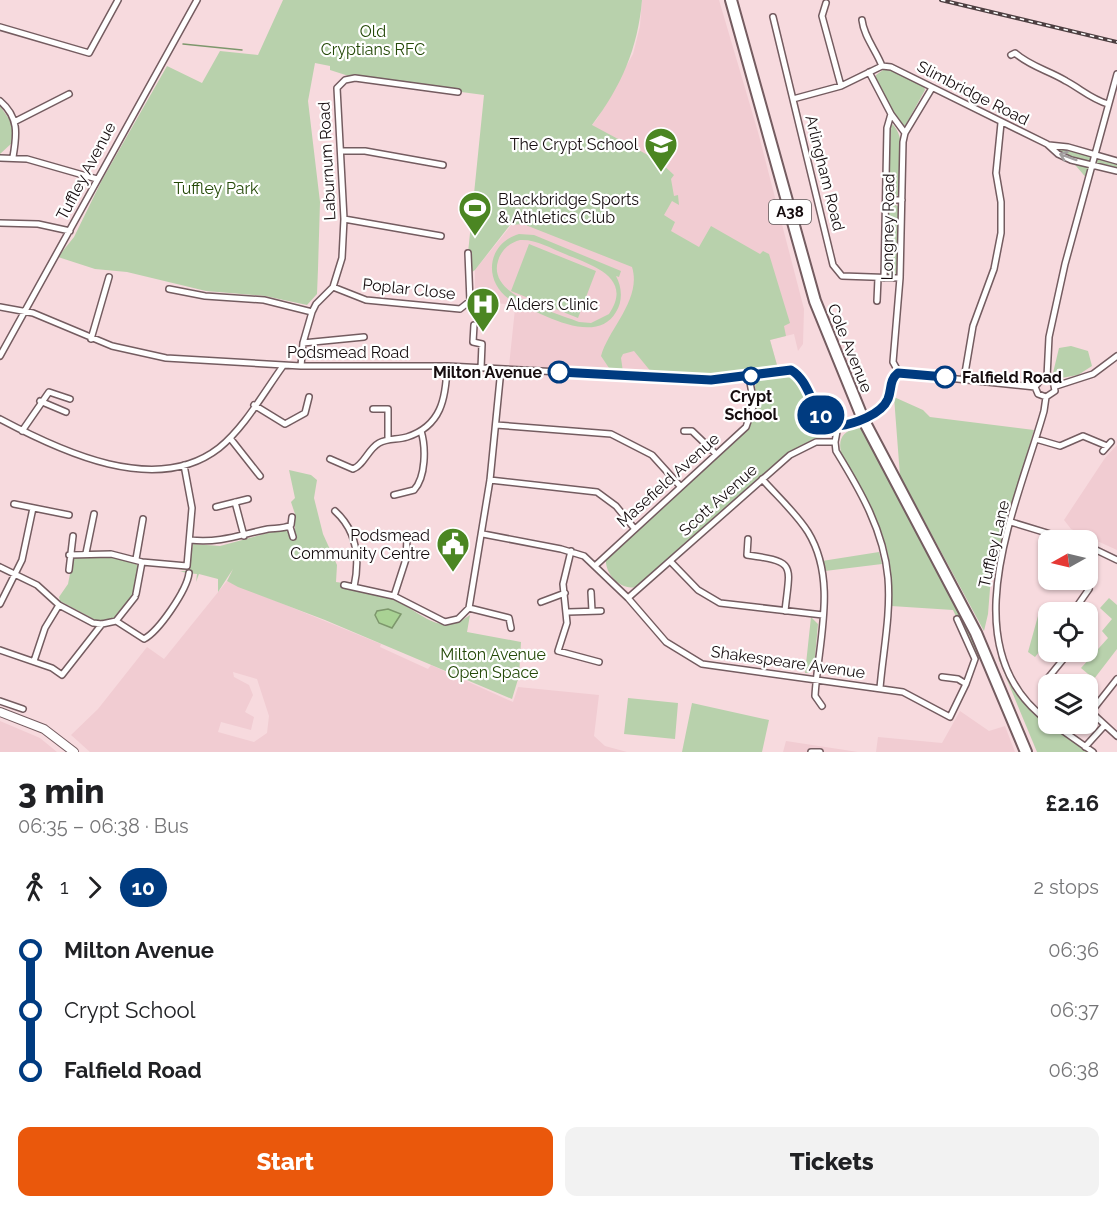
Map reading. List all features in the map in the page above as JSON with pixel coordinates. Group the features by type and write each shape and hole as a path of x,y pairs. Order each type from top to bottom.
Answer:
{"highway":[{"name":"Cole Avenue","path":"731,0 815,301 863,419 972,624 1026,752"}],"street":[{"name":"Tuffley Avenue","path":"0,356 197,0"},
{"path":"0,27 89,53 116,1"},
{"path":"826,3 822,16 841,87"},
{"name":"Arlingham Road","path":"773,17 833,265 842,276 900,278"},
{"path":"793,99 841,87 884,66 864,34 862,20"},
{"path":"1014,52 1032,67 1065,80 1091,98 1108,104"},
{"name":"Slimbridge Road","path":"884,66 1047,144 1068,147 1117,161"},
{"path":"869,72 891,114 905,133"},
{"path":"1047,377 1049,337 1094,155 1117,74"},
{"name":"Laburnum Road","path":"312,312 316,304 333,286 342,258 344,219 337,88 345,80 355,78 458,92"},
{"name":"Longney Road","path":"898,373 893,362 900,278 905,133 932,88"},
{"path":"16,120 69,94"},
{"path":"0,101 16,120 17,133 13,157"},
{"path":"877,301 881,278 886,200 887,128 891,114"},
{"path":"964,379 973,326 994,269 1001,233 1001,201 996,173 1001,123"},
{"name":"Slimbridge Road","path":"1047,144 1058,154 1117,171"},
{"path":"341,151 364,151 443,165"},
{"path":"0,158 13,157 97,179"},
{"path":"886,200 902,200"},
{"path":"344,219 441,236"},
{"path":"0,223 38,224 70,231"},
{"name":"Poplar Close","path":"333,286 366,300 460,309 470,301 468,253"},
{"path":"90,339 109,278"},
{"path":"169,289 222,297 264,300 312,312 303,343 301,366"},
{"path":"222,297 222,304"},
{"name":"Podsmead Road","path":"0,307 26,311 90,339 166,358 284,366 447,366 694,380 791,370 803,380 822,417 838,426"},
{"path":"474,325 473,342 482,344 482,368"},
{"path":"303,343 364,337"},
{"path":"1056,386 1053,380 1047,377 1039,378 1035,387 1038,394 1046,397 1052,395 1056,386 1093,374 1117,356"},
{"path":"0,419 56,448 100,461 151,469 184,465 217,449 230,438 284,366"},
{"path":"330,459 353,469 357,468 371,448 388,439 403,438 421,431 437,417 443,405 447,366"},
{"path":"344,585 394,596 445,622 458,620 470,608 483,534 501,369"},
{"path":"880,688 888,608 886,564 876,527 836,451 838,426 863,419 884,405 891,383 898,373 1035,387"},
{"name":"Masefield Avenue","path":"596,565 746,427 753,412 749,376"},
{"path":"22,431 40,401 49,392 70,399"},
{"path":"254,405 285,424 305,412 309,397"},
{"name":"Tuffley Lane","path":"1038,711 1024,695 1009,669 995,620 997,574 1046,397"},
{"path":"40,401 66,412"},
{"path":"373,409 388,409 388,439"},
{"path":"496,425 611,434 652,455 680,486"},
{"path":"394,495 414,490 421,479 425,450 421,431"},
{"path":"684,431 692,431 716,454"},
{"path":"1036,439 1060,446 1083,436 1107,446"},
{"path":"230,438 260,476"},
{"name":"Scott Avenue","path":"628,598 790,455 816,442 835,442"},
{"path":"69,555 111,554 139,561 187,566 192,500 184,465"},
{"path":"762,479 807,531 815,546 824,587 815,696 822,706"},
{"path":"490,480 597,492 616,506 634,528"},
{"path":"414,490 418,496"},
{"path":"216,507 248,499"},
{"path":"235,502 244,536"},
{"path":"14,504 69,515"},
{"path":"0,604 25,550 33,508"},
{"path":"341,516 347,510"},
{"path":"335,511 351,530 358,561 354,587"},
{"path":"86,553 94,514"},
{"path":"291,517 290,527 293,537"},
{"path":"0,567 46,591 59,605 102,624 116,621 136,595 143,519"},
{"path":"1011,522 1038,530"},
{"path":"190,540 216,542 290,527"},
{"name":"Shakespeare Avenue","path":"483,534 571,551 596,565 666,642 702,664 880,688 914,696 950,717 966,684"},
{"path":"69,570 73,536"},
{"path":"394,596 406,559 407,538"},
{"path":"748,538 747,555 779,560 786,564 789,573 785,611"},
{"path":"571,551 564,573 568,612 558,651 599,662"},
{"path":"1098,551 1117,560"},
{"path":"670,561 711,600 728,605 823,615"},
{"path":"116,621 139,638 148,637 186,589 189,573"},
{"path":"591,592 592,611"},
{"path":"541,602 565,593"},
{"path":"34,661 45,628 59,605"},
{"path":"470,608 509,618 511,628"},
{"path":"568,612 601,611"},
{"path":"942,677 958,679 966,684 975,659 957,619"},
{"path":"0,650 34,661 62,675 102,624"},
{"path":"1051,674 1061,662"},
{"path":"1117,679 1091,712 1117,736"},
{"path":"0,701 23,709"},
{"path":"0,712 38,726 74,752"},
{"path":"1085,747 1104,726"},
{"name":"Tuffley Lane","path":"1067,734 1093,752"},
{"path":"811,752 820,752"}],"shaded area":[{"name":"The Crypt School","path":"642,0 719,0 758,132 804,309 803,344 798,351 794,334 770,340 777,365 730,375 509,366 515,309 507,304 475,302 475,270 597,119 633,54 640,26"},
{"path":"1117,445 1117,550 1098,541 1098,530 1073,530 1064,520 1105,458"},
{"path":"227,581 381,644 380,647 428,669 431,665 513,702 518,687 599,695 594,736 605,746 627,752 90,752 71,735 98,709 147,647 164,659","holes":["233,672 257,679 269,716 267,733 254,742 218,732 221,722 251,730 254,717 245,712 253,695 249,685 234,677"]},
{"path":"388,609 401,614 392,628 379,623 375,615 377,611"},
{"path":"960,711 989,731 1005,726 1015,752 876,752 878,737 942,743"},
{"path":"0,721 40,738 57,752 0,752"},
{"path":"786,741 858,752 783,752"}],"green space":[{"path":"283,0 642,0 637,34 620,81 592,125 659,161 674,175 671,179 674,196 678,195 679,205 672,201 664,215 675,222 671,231 699,247 711,226 760,254 763,251 769,254 790,323 784,326 786,336 770,340 777,365 730,375 652,373 634,351 623,354 621,358 623,372 611,371 601,356 629,302 634,279 632,267 523,224 510,225 475,270 469,274 468,253 484,95 355,78 330,70 330,66 315,63 308,101 320,202 318,269 317,294 307,305 265,296 206,291 127,272 95,269 58,257 74,237 102,180 167,66 202,83 220,51 258,55"},
{"path":"886,68 924,86 925,90 905,126 900,125 876,81 876,75"},
{"path":"0,106 14,126 13,142 0,154"},
{"path":"891,123 900,137 902,156 900,193 895,198 888,194"},
{"path":"1047,144 1117,161 1117,171 1092,164 1088,180 1071,160"},
{"path":"891,202 899,207 898,271 894,276 888,275 886,271 888,206"},
{"path":"519,234 534,235 621,271 619,277 616,276 621,294 616,312 607,322 594,327 580,327 565,324 509,299 495,282 492,273 495,254 508,239","holes":["520,240 543,244 606,274 613,282 616,291 615,301 609,314 591,323 579,322 540,308 512,293 497,273 498,261 503,250"]},
{"path":"529,244 596,271 578,318 511,291"},
{"path":"1071,346 1088,351 1092,366 1078,375 1061,378 1053,373 1059,348"},
{"path":"784,374 796,379 800,384 813,414 830,436 816,438 789,452 636,587 630,588 614,580 606,564 606,558 749,428 756,411 755,386 758,380"},
{"path":"894,397 923,410 930,417 1034,430 996,561 989,564 987,571 991,576 988,614 984,631 900,476"},
{"path":"858,428 863,429 945,580 983,658 976,659 953,610 891,606 890,567 880,528 841,453 840,443 845,433"},
{"name":"Milton Avenue Open Space","path":"289,470 311,475 317,480 314,498 323,534 337,565 336,582 343,583 343,588 395,600 439,624 449,624 470,615 467,632 521,642 519,676 512,699 325,620 238,587 227,581 233,569 218,592 218,579 199,574 196,582 197,574 187,573 185,578 186,573 180,571 189,571 163,566 189,569 193,544 220,546 279,530 287,530 291,538 295,537 295,514 291,502 295,498"},
{"path":"879,552 882,564 825,571 822,561"},
{"path":"90,556 124,559 140,566 136,576 137,595 123,607 116,618 99,622 60,601 59,597 68,584 73,558"},
{"path":"1109,598 1117,605 1117,649 1098,674 1088,674 1081,668 1086,662 1098,662 1098,649 1108,638 1102,631 1112,619 1100,608"},
{"path":"1038,616 1038,653 1035,657 1028,652"},
{"path":"811,617 818,624 814,668 809,673 805,673"},
{"path":"998,658 1009,669 1038,712 1038,734 1067,734 1091,752 1037,752"},
{"path":"628,698 678,703 675,739 624,734"},
{"path":"692,703 769,720 762,752 682,752"}],"waterway":[{"path":"183,44 242,50"}],"railway":[{"path":"941,0 1117,42"}],"bus line":[{"name":"10","path":"559,372 711,380 733,379 784,369 791,370 803,380 822,417 838,426 863,419 884,405 894,376 898,373 945,377"}],"place":[{"name":"The Crypt School","path":"661,173"},
{"name":"Blackbridge Sports & Athletics Club","path":"475,237"},
{"name":"Alders Clinic","path":"483,333"},
{"name":"Milton Avenue","path":"559,372"},
{"name":"Crypt School","path":"751,376"},
{"name":"Falfield Road","path":"945,377"},
{"name":"Podsmead Community Centre","path":"453,573"}],"park label":[{"name":"Old Cryptians RFC","path":"373,40"},
{"name":"Tuffley Park","path":"216,188"}]}
